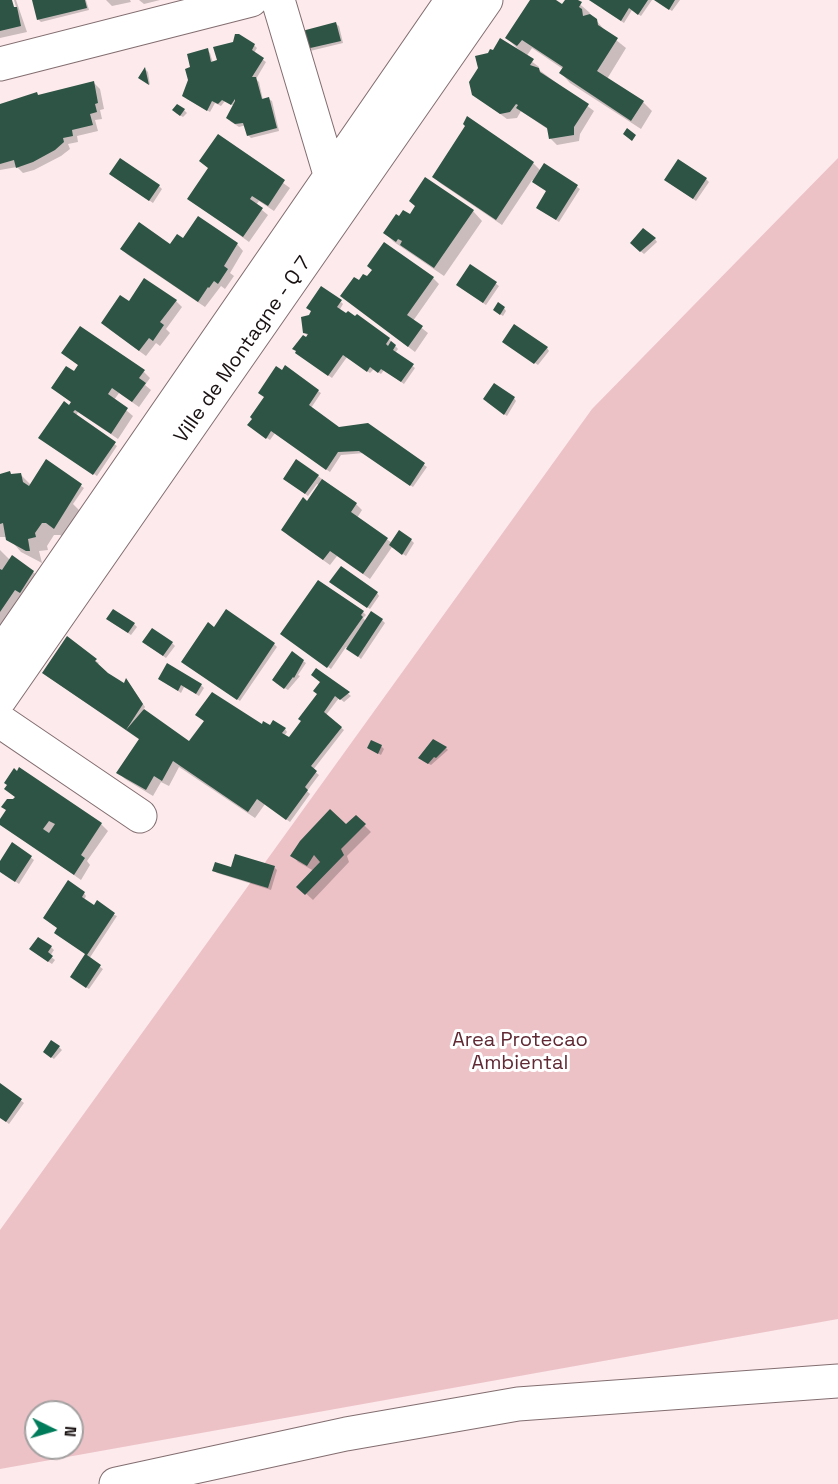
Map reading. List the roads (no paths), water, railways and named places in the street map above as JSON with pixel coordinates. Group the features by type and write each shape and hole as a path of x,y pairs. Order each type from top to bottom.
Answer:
{"street":[{"path":"0,64 251,0"},
{"path":"278,0 330,177 342,207"},
{"name":"Ville de Montagne - Q 7","path":"3,679 330,177 452,0"},
{"name":"Ville de Montagne - Q 7","path":"3,679 342,207 486,0"},
{"path":"0,721 140,816"},
{"path":"116,1484 346,1434 518,1404 838,1381"}],"park label":[{"name":"Area Protecao Ambiental","path":"520,1052"}]}
